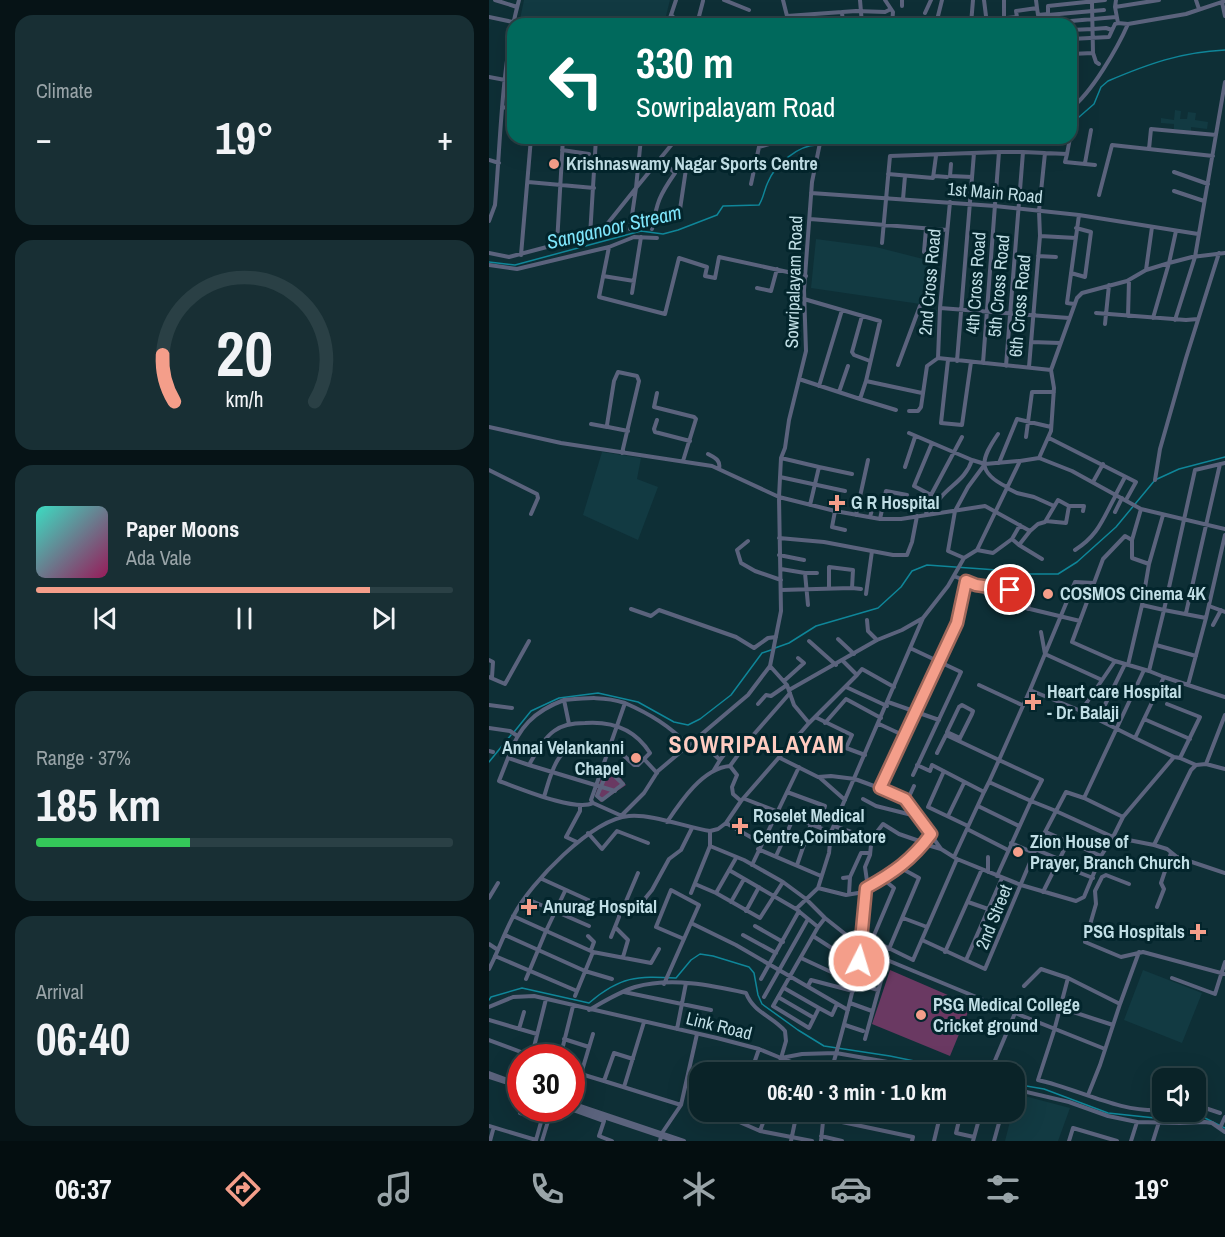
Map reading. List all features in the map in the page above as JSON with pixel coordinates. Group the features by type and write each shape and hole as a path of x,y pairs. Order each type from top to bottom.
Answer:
{"street":[{"path":"495,0 517,7"},
{"path":"514,18 519,0"},
{"path":"670,18 676,0"},
{"path":"724,0 749,10"},
{"path":"783,0 787,16 862,11 885,12 891,9"},
{"path":"860,0 862,18"},
{"path":"885,0 893,12 893,18"},
{"path":"901,0 902,6"},
{"path":"925,13 931,0"},
{"path":"938,18 942,0"},
{"path":"972,18 973,0"},
{"path":"984,0 986,18"},
{"path":"1003,0 1004,18"},
{"path":"1037,0 1038,15 1104,10"},
{"path":"1048,18 1048,6 1105,0"},
{"path":"1116,0 1118,23"},
{"path":"1115,7 1159,0"},
{"path":"1196,0 1199,9"},
{"path":"699,18 703,1"},
{"path":"1111,29 1118,23 1128,24 1187,14 1223,2 1225,16"},
{"path":"1092,3 1093,52 1099,64"},
{"path":"1010,18 1017,17 1016,10 1037,8"},
{"path":"842,12 842,18"},
{"path":"671,15 674,18"},
{"path":"809,15 814,18"},
{"path":"489,17 507,21"},
{"path":"1077,22 1116,17"},
{"path":"1077,39 1109,38 1110,18"},
{"path":"1077,102 1085,94 1128,24"},
{"path":"1077,30 1111,29"},
{"path":"1077,53 1093,52"},
{"path":"489,220 495,205 507,63"},
{"path":"489,77 505,80"},
{"path":"1175,320 1195,257 1225,82"},
{"path":"503,107 507,108"},
{"path":"1149,148 1151,129 1216,135"},
{"path":"1085,163 1091,130"},
{"path":"521,255 531,144"},
{"path":"557,244 563,144"},
{"path":"590,236 597,144"},
{"path":"630,229 640,144"},
{"path":"489,253 509,257 521,255 600,233 672,144"},
{"path":"751,184 759,147 769,144"},
{"name":"Sowripalayam Road","path":"771,666 781,611 779,497 781,458 806,351 804,299 811,193 820,144"},
{"path":"1069,144 1065,162 1095,165"},
{"path":"1099,195 1112,145 1213,156"},
{"path":"563,150 589,154"},
{"path":"882,243 890,156 999,152 1067,154"},
{"name":"4th Cross Road","path":"983,363 999,152"},
{"name":"5th Cross Road","path":"1006,366 1023,152"},
{"name":"6th Cross Road","path":"1029,367 1045,152"},
{"path":"957,362 974,153"},
{"path":"935,176 936,156"},
{"path":"660,159 674,171"},
{"path":"489,160 499,163"},
{"path":"951,164 950,176 972,177"},
{"path":"652,229 656,203 675,173 674,171 681,167 686,168 679,216"},
{"path":"1174,172 1208,184"},
{"path":"888,174 947,177"},
{"path":"903,199 905,176"},
{"path":"528,182 594,188"},
{"path":"1174,191 1204,201"},
{"name":"1st Main Road","path":"811,193 970,203 1079,214 1198,234"},
{"name":"2nd Cross Road","path":"950,202 937,358 957,362 1051,370"},
{"path":"1074,304 1067,303 1079,214"},
{"path":"810,219 947,231"},
{"path":"1146,270 1152,227"},
{"path":"1071,273 1085,277 1091,242 1091,232 1076,228"},
{"path":"924,252 926,229"},
{"path":"1153,318 1176,231"},
{"path":"1040,236 1075,238"},
{"path":"489,265 517,268 609,247 634,237 657,238"},
{"path":"632,293 641,237"},
{"path":"609,247 599,297 665,314 679,258 707,267 705,276 715,278 719,257 806,276"},
{"path":"1155,480 1160,450 1219,253"},
{"path":"1039,458 1049,438 1051,427 1054,392 1051,370 1074,304 1082,293 1129,280 1146,270 1169,263 1219,253 1225,254"},
{"path":"1038,256 1056,257"},
{"path":"757,288 771,291 777,269"},
{"path":"603,276 634,281"},
{"path":"1128,316 1129,280"},
{"path":"1105,324 1109,285"},
{"path":"804,299 880,321 860,399"},
{"path":"898,365 920,306"},
{"path":"940,308 1069,318"},
{"path":"819,386 842,310"},
{"path":"1096,313 1175,320 1198,319"},
{"path":"862,316 852,352 870,361"},
{"path":"1031,342 1061,343"},
{"path":"909,411 918,411 921,407 927,366 937,358"},
{"path":"948,360 941,423 944,424 962,425 971,362"},
{"path":"839,392 847,366"},
{"path":"608,427 607,421 616,373 637,376 639,381 622,453"},
{"path":"799,379 897,410"},
{"path":"866,381 922,393"},
{"path":"1026,437 1032,392 1054,392"},
{"path":"657,393 654,407 696,419 683,461"},
{"path":"999,463 1017,418 1051,427"},
{"path":"657,420 655,432 690,441"},
{"path":"591,424 628,431"},
{"path":"489,428 561,443 683,461 720,469 779,497 856,515 880,519 985,506 1030,531"},
{"path":"909,433 985,464 1039,458 1093,482 1140,508 1225,529"},
{"path":"998,434 986,453 987,475 1017,493 1034,497 1054,506"},
{"path":"905,467 915,437"},
{"path":"929,513 931,495 962,437"},
{"path":"1049,438 1136,482 1115,512"},
{"path":"931,495 914,486 932,443"},
{"path":"708,454 719,460 720,469"},
{"path":"781,458 852,474"},
{"path":"856,515 868,460"},
{"path":"929,513 939,497 963,477 972,460"},
{"path":"761,979 783,942 798,910 818,888 829,853 831,832 923,618 954,576 964,558 977,550 1020,461"},
{"path":"964,558 948,551 955,511 968,487 985,464"},
{"path":"1093,482 1103,464"},
{"path":"1084,798 1156,645 1195,470 1223,464 1186,613"},
{"path":"810,505 819,466"},
{"path":"489,470 537,494 538,498 531,514"},
{"path":"780,477 845,491"},
{"path":"1075,550 1087,543 1098,531 1125,477"},
{"path":"880,519 887,491 907,495"},
{"path":"870,517 875,499"},
{"path":"1046,521 1058,500 1069,506 1084,506 1083,511"},
{"path":"1019,545 1038,524 1046,521 1067,523 1069,506"},
{"path":"1140,508 1132,540 1132,558 1149,564"},
{"path":"835,511 832,527 845,530"},
{"path":"1098,719 1127,664 1142,605 1149,564 1163,515"},
{"path":"779,538 824,542 907,555 917,516"},
{"path":"977,550 993,553 1012,539 1020,525"},
{"path":"1188,685 1225,535"},
{"path":"1132,540 1125,536 1103,559 1072,642 1115,661 1225,698"},
{"path":"1012,539 1042,559"},
{"path":"748,541 737,550 741,563 755,571 781,580"},
{"path":"866,594 873,551"},
{"path":"779,555 804,560"},
{"path":"829,588 829,567 852,568 852,588"},
{"path":"781,569 817,573"},
{"path":"805,573 808,605"},
{"path":"954,576 976,585 1028,594 1030,596 1028,609"},
{"path":"880,788 957,623 966,581"},
{"path":"883,879 894,888 872,940 913,960 967,828 1030,690 1075,582 1094,583"},
{"path":"976,585 991,598 1080,621"},
{"path":"781,590 861,589"},
{"path":"1142,605 1206,618"},
{"path":"1209,606 1223,611 1213,625"},
{"path":"631,609 651,616 659,610 737,637 754,648 768,638 776,638"},
{"path":"758,704 766,695 771,696 843,661 877,640 923,618"},
{"path":"867,621 868,631 877,640"},
{"path":"1041,632 1045,654"},
{"path":"838,639 854,654"},
{"path":"489,660 493,662 490,677 505,684 529,641"},
{"path":"809,641 836,664"},
{"path":"1156,645 1196,656"},
{"path":"910,648 961,672 913,775"},
{"path":"1045,654 1102,680"},
{"path":"714,771 730,766 804,663 798,658"},
{"path":"843,661 857,675"},
{"path":"1081,711 1115,661"},
{"path":"621,817 644,793 657,773 748,695 771,666 787,687 794,705 809,723"},
{"path":"489,969 513,916 525,898 588,833 621,817 641,816 709,831 718,829 726,823 809,723 862,669 894,687"},
{"path":"1135,738 1164,677"},
{"path":"979,685 1022,705"},
{"path":"846,687 887,704 939,720"},
{"path":"1030,690 1081,711 1174,757 1196,765 1206,764 1225,769"},
{"path":"621,817 593,803 580,806 544,797 499,781 516,735 540,712 564,700 609,698 653,715 673,729 689,746"},
{"path":"825,723 846,699 881,718"},
{"path":"564,700 569,724"},
{"path":"593,803 591,800 595,785 625,703"},
{"path":"1167,704 1200,716 1180,758"},
{"path":"489,705 512,708"},
{"path":"962,705 973,711 959,740 947,732 959,706 962,705"},
{"path":"1206,764 1225,715"},
{"path":"815,717 852,735 846,748 865,755"},
{"path":"1144,719 1190,739"},
{"path":"529,765 545,740 555,730 569,724 598,722 618,725 650,751 638,765 634,765 609,745 577,744 559,758 544,797"},
{"path":"879,724 905,736"},
{"path":"489,728 510,730 516,735"},
{"path":"937,753 946,735 1042,780 1008,850 989,909 966,960"},
{"path":"698,739 720,760"},
{"path":"667,822 679,804 714,771 729,748"},
{"path":"834,1062 855,983 865,890 865,867 873,837 883,824 899,834 941,849 955,859 1000,877 1076,901 1084,897 1101,856 1122,817 1174,757"},
{"path":"508,758 615,791"},
{"path":"780,758 818,777 845,800"},
{"path":"644,759 657,773"},
{"path":"917,765 930,771 932,765 984,792"},
{"path":"1154,845 1191,770 1196,765"},
{"path":"730,766 737,775 732,787 733,794 743,800 831,832"},
{"path":"752,864 799,768"},
{"path":"608,770 623,784 602,800 597,796 601,787 608,770"},
{"path":"944,771 928,807 1008,850"},
{"path":"818,777 855,779 901,796 941,849"},
{"path":"989,782 1113,837 1154,845 1177,857 1225,873"},
{"path":"948,816 964,783"},
{"path":"907,801 914,786"},
{"path":"787,792 825,806 819,826"},
{"path":"1056,811 1066,792 1084,798 1122,817"},
{"path":"863,799 876,806 917,816"},
{"path":"577,842 566,837 580,811 580,806"},
{"path":"978,806 1019,826"},
{"name":"2nd Street","path":"922,940 985,969 1036,851 1056,811"},
{"path":"776,856 794,817"},
{"path":"726,823 761,843"},
{"path":"797,865 811,824"},
{"path":"834,826 873,837"},
{"path":"642,913 642,902 652,890 669,859 681,850 692,828"},
{"path":"588,833 602,849 618,831 648,843"},
{"path":"691,893 710,846 709,831"},
{"path":"1045,832 1101,856"},
{"path":"818,888 849,894 865,890 915,855 931,834"},
{"path":"1044,892 1068,842"},
{"path":"1011,843 1059,859"},
{"path":"710,846 752,864 783,882 860,946"},
{"path":"758,849 821,876"},
{"path":"849,894 850,877 861,853 870,853"},
{"path":"1157,907 1164,889 1161,883 1171,853"},
{"path":"988,857 988,872"},
{"path":"716,893 736,858"},
{"path":"1057,864 1093,878"},
{"path":"889,949 919,878 899,867"},
{"path":"945,952 982,869"},
{"path":"729,870 798,910 818,927"},
{"path":"611,937 638,873"},
{"path":"1129,884 1106,874 1101,877 1095,891 1096,904 1085,942 1121,957 1143,952 1223,974"},
{"path":"843,878 850,877"},
{"path":"542,879 619,914"},
{"path":"731,902 744,879"},
{"path":"695,884 760,918 783,882"},
{"path":"489,898 498,883"},
{"path":"746,911 759,886"},
{"path":"664,984 684,939 699,905 671,890 656,927 684,939"},
{"path":"526,979 565,891"},
{"path":"525,898 589,926"},
{"path":"968,902 989,909"},
{"path":"513,916 592,951 651,963 659,949"},
{"path":"819,1008 809,1028 773,1006 825,918"},
{"path":"903,918 927,927"},
{"path":"764,997 809,919"},
{"path":"691,923 736,945 848,1010"},
{"path":"755,926 783,942"},
{"path":"615,927 627,940 623,957"},
{"path":"743,934 776,953"},
{"path":"505,935 585,971 612,979"},
{"path":"495,956 576,994 594,942 588,936"},
{"path":"813,936 858,963 884,970"},
{"path":"489,944 498,950"},
{"path":"1088,1095 1139,952"},
{"path":"801,957 855,983 878,990"},
{"path":"865,1039 887,960 1105,1050"},
{"path":"1172,978 1215,994 1225,962"},
{"path":"1025,986 1041,969 1068,978 1121,1004"},
{"path":"1068,978 1038,1080 1063,1085 1135,1109 1152,1110"},
{"path":"808,986 811,980 853,991"},
{"path":"677,1029 686,982"},
{"path":"589,1010 635,987 686,982 746,993 758,1012 785,1031 786,1041 780,1062"},
{"path":"784,988 832,1015 837,1004"},
{"path":"624,992 711,1010"},
{"name":"Link Road","path":"491,1006 513,997 534,996 759,1049 792,1062"},
{"path":"779,997 814,1018"},
{"path":"536,1044 546,999"},
{"path":"851,1003 873,1011"},
{"path":"489,1013 491,1006"},
{"path":"563,1044 573,1006"},
{"path":"1061,1008 1113,1024"},
{"path":"519,1029 524,1012"},
{"path":"994,1062 1015,1013"},
{"path":"489,1020 537,1034"},
{"path":"624,1087 644,1022"},
{"path":"845,1025 863,1031"},
{"path":"585,1060 593,1034"},
{"path":"661,1137 681,1105 697,1034"},
{"path":"489,1040 507,1046"},
{"path":"564,1040 589,1047"},
{"path":"754,1062 759,1049"},
{"path":"781,1058 837,1052 888,1062"},
{"path":"604,1081 614,1053 633,1059"},
{"path":"489,1075 507,1081"},
{"path":"585,1075 681,1105"},
{"path":"1025,1092 1069,1102 1108,1116 1137,1122 1152,1122"},
{"path":"1206,1108 1221,1113"},
{"path":"585,1109 675,1141"},
{"path":"585,1114 604,1121 599,1136 612,1141"},
{"path":"1221,1126 1225,1117"},
{"path":"490,1141 491,1128 536,1140 541,1122"},
{"path":"542,1141 548,1122"},
{"path":"739,1122 791,1139 812,1141"},
{"path":"761,1131 764,1122"},
{"path":"791,1139 795,1122"},
{"path":"823,1122 821,1139 841,1141"},
{"path":"833,1122 912,1137 912,1141"},
{"path":"934,1141 939,1122"},
{"path":"959,1122 956,1133 974,1139 978,1122"},
{"path":"994,1141 999,1122"},
{"path":"1131,1141 1137,1122"},
{"path":"1153,1141 1159,1122"},
{"path":"1205,1122 1221,1126 1225,1132"},
{"path":"1069,1141 1073,1128 1117,1141"},
{"path":"661,1137 684,1141"}],"shaded area":[{"path":"524,0 670,0 666,18 520,18"},
{"path":"1175,110 1181,111 1180,119 1187,119 1188,112 1196,113 1195,120 1208,122 1207,129 1191,127 1191,131 1174,129 1174,124 1161,123 1161,118 1174,120"},
{"path":"816,239 876,247 931,261 927,305 811,288"},
{"path":"925,309 937,310 935,333 922,331"},
{"path":"602,452 641,458 637,479 658,487 638,540 583,515"},
{"path":"606,764 613,768 626,785 601,802 595,796"},
{"name":"PSG Medical College Cricket ground","path":"890,970 971,1005 950,1056 872,1024"},
{"path":"1143,970 1202,993 1182,1043 1124,1020"},
{"path":"1025,1096 1070,1108 1058,1141 1005,1141 1010,1122 1025,1122"}],"waterway":[{"name":"Sanganoor Stream","path":"1077,119 1094,104 1101,87 1108,81 1165,60 1194,53 1225,50"},
{"name":"Sanganoor Stream","path":"822,145 945,144"},
{"name":"Sanganoor Stream","path":"489,262 515,265 641,231 663,234 717,215 723,206 759,205 776,169 795,152 817,145"},
{"path":"775,648 789,643 816,626 878,608 901,587 912,571 927,565 997,570 1014,574 1058,574 1077,562 1116,527 1155,480 1179,469 1225,457"},
{"path":"514,732 531,711 559,698 598,693 638,702 674,722 688,725 700,719 731,695 762,653 771,650"},
{"path":"489,762 511,735"},
{"path":"489,1000 491,997 522,988 589,1003 610,987 629,980 650,977 676,978 691,960 700,954 749,967 754,973 762,1004 824,1046 919,1062"},
{"path":"1025,1086 1044,1089 1108,1113 1174,1120 1194,1115 1225,1128"}],"place":[{"name":"Krishnaswamy Nagar Sports Centre","path":"554,164"},
{"name":"G R Hospital","path":"837,503"},
{"name":"COSMOS Cinema 4K","path":"1048,594"},
{"name":"Heart care Hospital - Dr. Balaji","path":"1033,702"},
{"name":"Annai Velankanni Chapel","path":"636,758"},
{"name":"Roselet Medical Centre,Coimbatore","path":"740,826"},
{"name":"Zion House of Prayer, Branch Church","path":"1018,852"},
{"name":"Anurag Hospital","path":"529,907"},
{"name":"PSG Hospitals","path":"1198,932"},
{"name":"PSG Medical College Cricket ground","path":"921,1015"}],"district":[{"name":"SOWRIPALAYAM","path":"757,745"}],"route":[{"path":"859,961 866,888 883,879 915,855 931,834 905,799 880,788 957,623 966,581 976,585 1010,590"}]}
